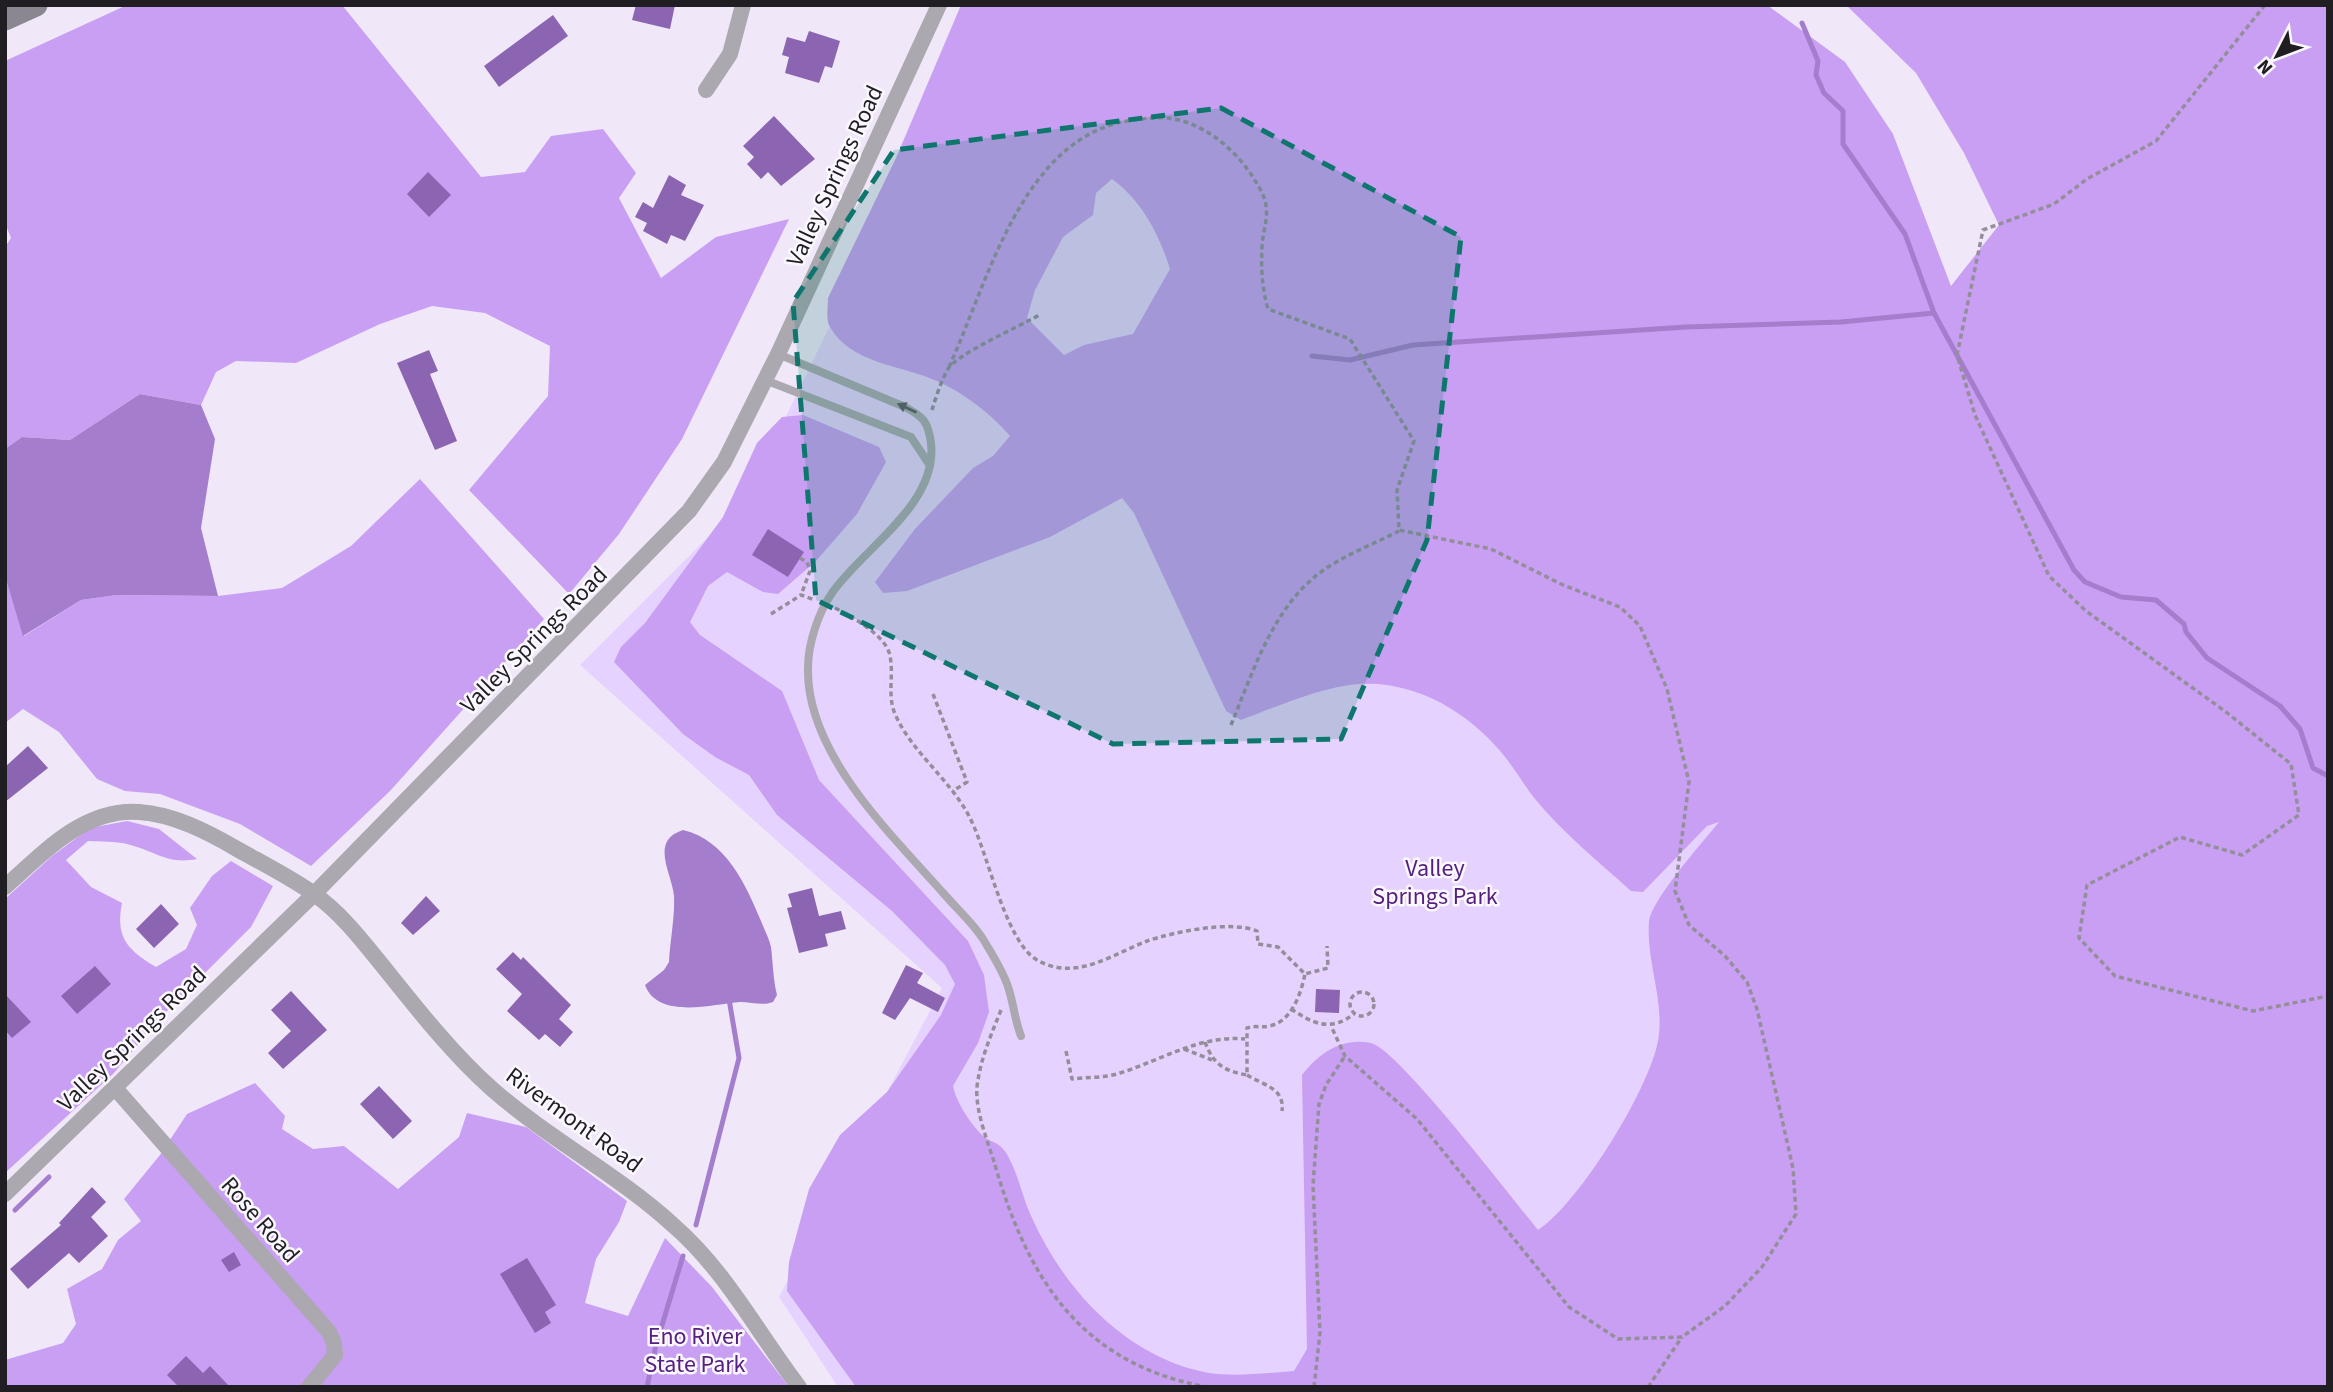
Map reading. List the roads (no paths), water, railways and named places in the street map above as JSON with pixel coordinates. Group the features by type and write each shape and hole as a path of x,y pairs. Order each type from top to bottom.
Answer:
{"street":[{"path":"5,19 36,5"},
{"path":"706,90 730,54 743,5"},
{"name":"Valley Springs Road","path":"5,1194 314,894 689,511 724,462 778,354 939,5"},
{"name":"Rivermont Road","path":"5,887 47,849 86,822 122,811 141,812 192,826 218,838 314,894 351,929 454,1052 491,1088 559,1141 616,1178 696,1247 741,1302 799,1387"},
{"name":"Rose Road","path":"116,1088 329,1332 335,1355 309,1387"}],"lane":[{"path":"778,354 923,416 928,422 932,449 914,501 865,554 826,604 813,639 808,669 815,714 835,760 901,845 982,936 1009,989 1015,1022 1021,1036"},
{"path":"765,380 911,437 929,464"}],"waterway":[{"path":"1802,23 1818,61 1816,75 1824,93 1843,111 1843,144 1905,234 1934,313 2074,570 2085,582 2121,597 2156,600 2184,624 2186,632 2207,658 2280,706 2300,729 2313,768 2328,776"},
{"path":"1312,356 1350,360 1413,345 1686,327 1841,322 1934,313"},
{"path":"696,1225 739,1058 729,999"},
{"path":"15,1210 49,1177"},
{"path":"647,1387 656,1345 683,1256"}],"park label":[{"name":"Valley Springs Park","path":"1435,882"},
{"name":"Eno River State Park","path":"695,1350"}]}
